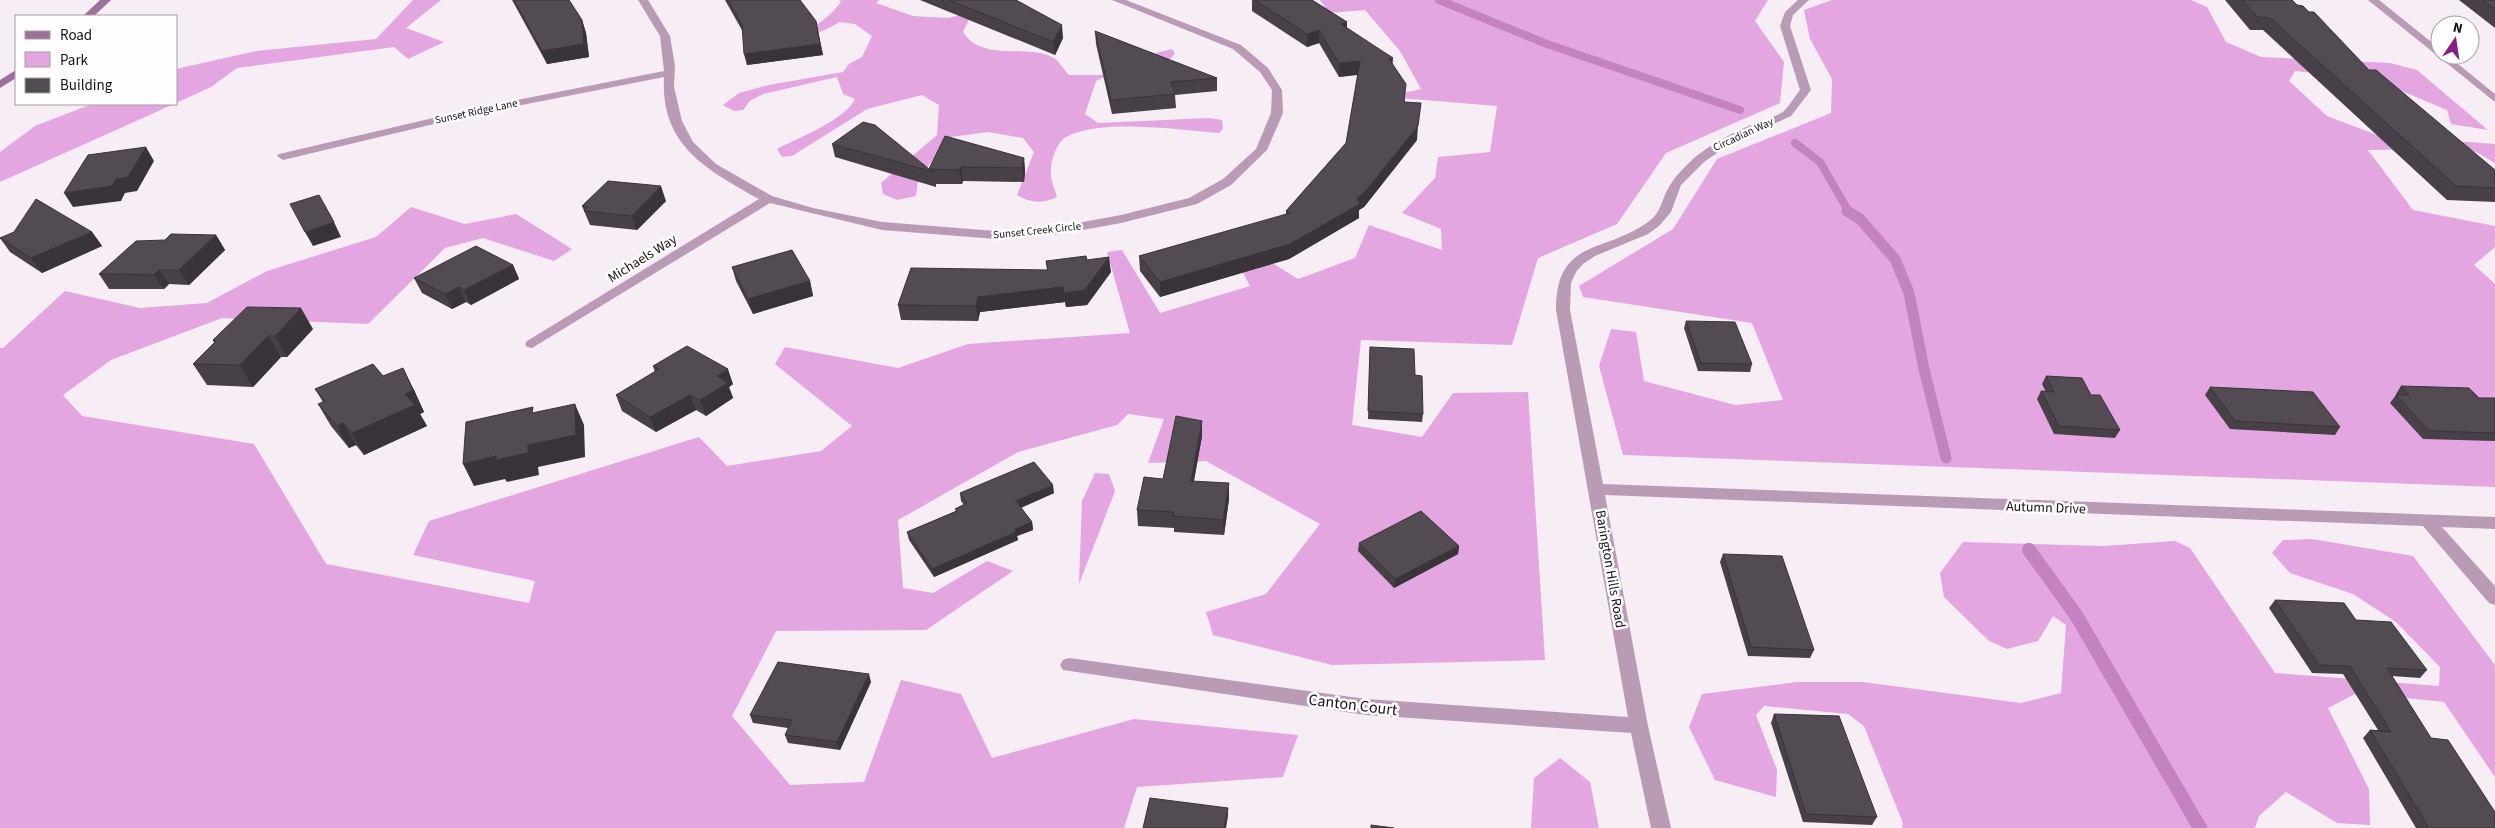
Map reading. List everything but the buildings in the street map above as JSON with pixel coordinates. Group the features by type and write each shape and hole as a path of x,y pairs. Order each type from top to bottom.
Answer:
{"main road":[{"path":"89,15 106,0"},
{"path":"0,85 15,75"}],"street":[{"name":"Sunset Creek Circle","path":"643,0 665,36 670,73 669,87 676,121 688,144 712,167 768,199 811,211 882,226 996,235 1061,230 1122,219 1193,201 1227,182 1260,150 1276,113 1277,90 1264,70 1237,47 1117,0"},
{"name":"Circadian Way","path":"1562,310 1563,285 1569,268 1578,259 1630,239 1654,224 1668,210 1674,187 1689,168 1708,151 1787,114 1797,104 1806,90 1785,26 1788,14 1804,0"},
{"path":"2374,0 2430,45"},
{"path":"2454,65 2495,99"},
{"name":"Sunset Ridge Lane","path":"283,156 457,114 670,73"},
{"name":"Michaels Way","path":"532,344 768,199"},
{"name":"Barington Hills Road","path":"1562,310 1639,726 1661,828"},
{"name":"Autumn Drive","path":"1596,489 2495,523"},
{"path":"2427,520 2495,598"},
{"name":"Canton Court","path":"1069,665 1366,707 1639,726"}],"green space":[{"path":"413,0 441,0 406,28 444,42 408,59 394,47 237,68 211,87 178,102 178,69 256,51 376,39"},
{"path":"839,0 879,0 876,3 913,16 949,18 964,14 970,17 963,32 971,41 982,47 994,50 1044,54 1056,59 1069,75 1105,75 1149,61 1156,53 1172,49 1175,53 1169,60 1152,69 1102,78 1096,81 1085,114 1098,123 1209,118 1222,120 1223,129 1219,133 1141,127 1099,128 1081,131 1066,137 1059,143 1054,154 1051,170 1057,197 1042,202 1027,200 1017,195 1034,152 1023,138 988,132 951,137 918,179 916,196 897,200 883,194 881,183 937,135 939,105 922,95 867,109 792,156 782,157 777,149 831,121 850,107 855,99 843,94 837,77 763,94 750,101 743,110 734,111 723,105 739,93 769,85 843,72 849,64 862,57 872,36 855,24 839,22 806,37 778,43 742,44 811,28 831,13 841,2"},
{"path":"1320,0 1768,0 1755,21 1784,62 1780,103 1666,153 1617,224 1538,258 1512,345 1361,340 1352,425 1422,437 1453,393 1528,392 1545,660 1332,665 1213,635 1206,612 1266,594 1320,524 1206,461 1148,463 1164,419 1128,414 1117,425 1018,452 898,520 903,588 933,593 987,561 1013,571 926,630 776,631 732,716 790,785 864,782 901,680 961,694 992,758 1134,719 1298,735 1283,777 1137,787 1124,828 0,828 0,348 3,348 65,291 140,308 207,303 267,271 376,237 411,207 465,224 516,214 572,249 554,261 483,238 445,248 368,324 222,318 111,360 63,395 82,416 254,444 326,564 529,603 535,581 413,555 429,521 699,437 727,466 821,451 852,426 775,364 785,347 898,368 968,344 1130,333 1107,252 1122,250 1160,313 1250,286 1224,237 1237,241 1298,279 1355,258 1369,225 1442,250 1441,229 1402,213 1435,178 1438,157 1490,152 1497,106 1387,97 1421,89 1400,51 1365,10 1329,13"},
{"path":"1832,0 2191,0 2207,7 2226,42 2261,57 2390,63 2417,70 2488,130 2451,124 2447,110 2373,79 2295,71 2289,81 2327,116 2377,135 2495,144 2495,163 2476,152 2447,149 2368,150 2413,210 2495,226 2495,247 2474,265 2495,284 2495,487 1623,455 1599,366 1611,329 1636,332 1644,381 1735,405 1783,400 1752,323 1583,297 1579,286 1673,229 1717,159 1831,113 1832,79 1810,39 1804,10"},
{"path":"89,105 172,105 0,182 0,152 35,126"},
{"path":"1095,473 1109,474 1115,491 1079,584 1082,501"},
{"path":"2312,539 2413,556 2495,665 2495,777 2444,702 2357,693 2328,708 2369,789 2370,825 2337,823 2286,792 2259,816 2255,828 1902,828 1903,823 1864,726 1848,714 1764,706 1756,715 1777,770 1776,797 1715,780 1689,727 1702,694 1797,682 1863,682 2021,703 2061,693 2066,625 2053,616 2038,641 2007,649 1989,641 1944,597 1940,573 1963,542 2104,546 2175,541 2190,548 2275,673 2439,686 2440,667 2396,622 2353,594 2290,573 2272,553 2283,540"},
{"path":"1560,758 1590,782 1599,828 1531,828 1534,778"}],"waterway":[{"path":"1439,0 1547,44 1740,110"},
{"path":"1795,143 1820,162 1849,212"},
{"path":"1847,211 1860,219 1895,259 1909,293 1924,369 1946,458"},
{"path":"2029,550 2076,615 2200,828"}]}
